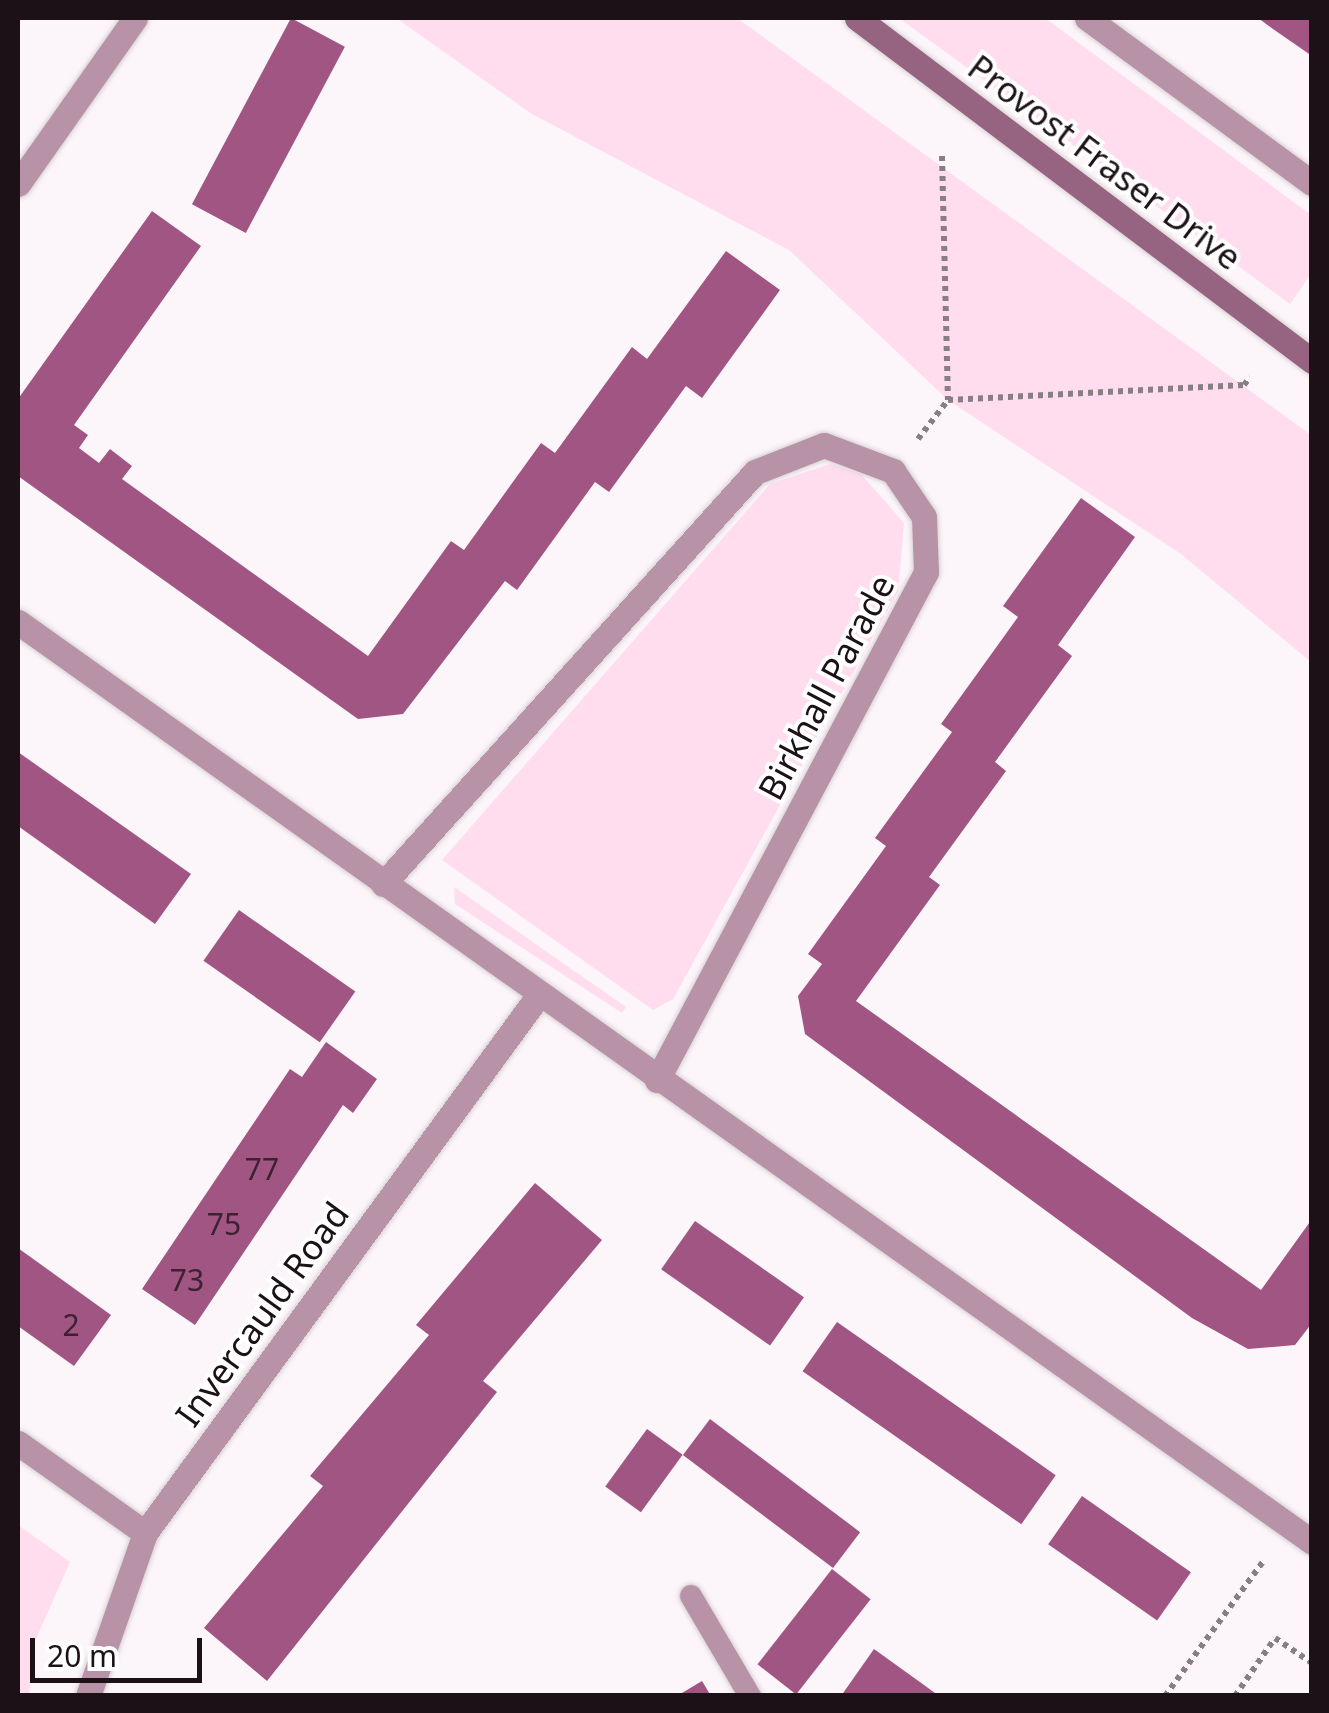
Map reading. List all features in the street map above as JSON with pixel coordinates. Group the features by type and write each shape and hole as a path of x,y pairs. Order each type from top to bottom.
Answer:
{"street":[{"path":"18,184 135,18"},
{"name":"Provost Fraser Drive","path":"857,18 1312,361"},
{"path":"1087,18 1312,183"},
{"name":"Birkhall Parade","path":"383,884 755,472 824,445 893,471 924,516 926,572 657,1080"},
{"path":"18,622 538,996 1309,1535"},
{"name":"Invercauld Road","path":"88,1696 145,1533 538,996"},
{"path":"18,1444 145,1533"}],"lane":[{"path":"691,1596 750,1696"}],"path":[{"path":"914,443 948,400 942,156"},
{"path":"948,400 1244,385 1250,377"},
{"path":"1164,1696 1264,1560"},
{"path":"1234,1696 1275,1638 1312,1663"}],"shaded area":[{"path":"396,18 737,18 1311,435 1311,662 1181,554 948,400 789,250 532,114"},
{"path":"899,18 1045,18 1311,215 1311,274 1290,304"},
{"path":"830,464 861,474 904,523 898,591 673,999 653,1010 442,860 770,484"},
{"path":"454,887 626,1007 622,1013 455,904"},
{"path":"18,1525 70,1562 35,1641 29,1695 18,1695"}],"building":[{"path":"291,18 345,47 246,233 192,204"},
{"path":"1258,18 1312,18 1312,56 1273,29"},
{"path":"152,211 201,246 74,425 88,435 79,448 99,463 110,449 132,466 122,479 368,656 451,541 464,550 541,443 555,453 632,347 647,359 726,251 780,290 702,398 686,386 609,492 595,482 517,590 505,581 403,714 358,719 18,476 18,399"},
{"path":"1081,498 1135,537 1058,645 1072,656 995,762 1006,771 929,877 940,885 856,1001 1261,1290 1312,1219 1312,1323 1295,1345 1248,1349 1192,1318 805,1034 798,996 822,964 808,954 886,846 875,838 952,732 941,724 1018,617 1003,606"},
{"path":"18,752 191,874 155,924 18,826"},
{"path":"239,910 355,991 320,1042 203,961"},
{"path":"326,1042 377,1079 353,1113 343,1105 195,1325 142,1289 290,1069 302,1077"},
{"path":"535,1183 602,1240 483,1381 497,1392 267,1681 204,1628 323,1486 310,1476 429,1335 416,1325"},
{"path":"695,1221 804,1297 770,1346 661,1269"},
{"path":"18,1248 111,1315 74,1366 18,1326"},
{"path":"837,1322 1056,1475 1021,1524 803,1371"},
{"path":"710,1419 860,1532 833,1568 683,1455"},
{"path":"647,1429 683,1455 641,1512 605,1486"},
{"path":"1082,1496 1191,1572 1157,1621 1048,1544"},
{"path":"832,1569 871,1599 796,1695 758,1664"},
{"path":"874,1649 924,1685 939,1696 841,1696"},
{"path":"702,1681 711,1696 677,1696"}]}
